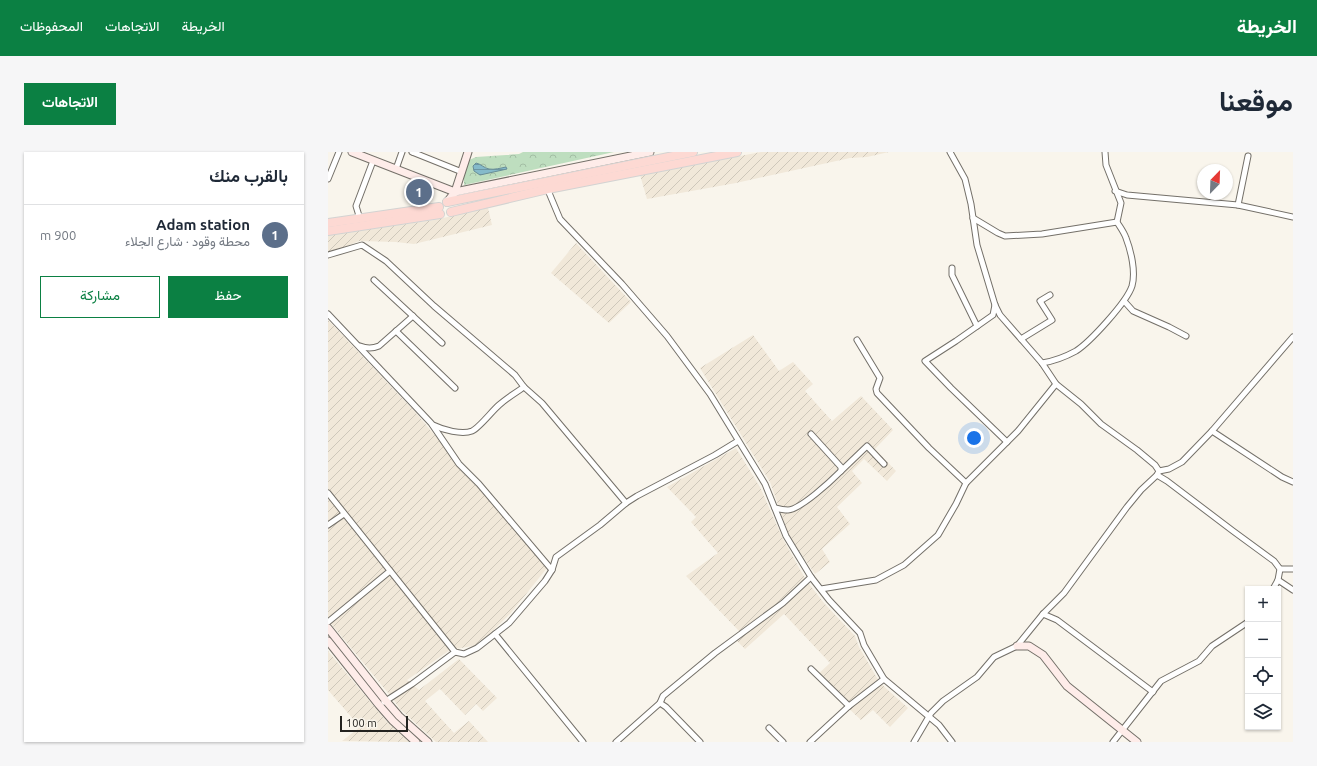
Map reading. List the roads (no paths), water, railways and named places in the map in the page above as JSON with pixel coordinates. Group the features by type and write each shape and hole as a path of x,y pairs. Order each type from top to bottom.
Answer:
{"main road":[{"path":"352,152 455,192 649,152 651,165"},
{"path":"447,202 455,192 468,152"},
{"path":"651,165 693,152"},
{"path":"440,210 442,204 447,202 651,165 737,152"},
{"path":"440,210 446,216 451,212 546,185"},
{"path":"447,202 451,208 451,212"},
{"path":"328,223 440,210"},
{"path":"328,231 440,210"},
{"path":"328,628 399,716 428,742"},
{"path":"328,641 379,705 393,721 416,742"},
{"path":"1017,646 1029,646 1043,655 1067,686 1137,742"},
{"path":"393,721 399,716"}],"street":[{"path":"328,179 339,152"},
{"path":"396,169 402,152"},
{"path":"412,152 462,172"},
{"path":"950,152 965,179 972,204 977,245 995,305 1000,315 1042,363 1056,384 1081,404 1101,424 1155,465 1158,473 1274,561 1280,569 1278,580 1275,586"},
{"path":"1042,363 1056,361 1078,350 1111,317 1124,301 1132,287 1132,262 1125,237 1117,222 1121,204 1106,165 1105,152"},
{"path":"1238,205 1248,156"},
{"path":"360,219 356,206 373,161"},
{"path":"546,185 560,219 622,284 667,336 710,394 766,484 786,536 811,577 829,600 860,633 864,645 884,679 938,725 952,742"},
{"path":"1115,191 1128,195 1238,205 1293,217"},
{"path":"973,218 1005,236 1042,234 1117,222"},
{"path":"328,255 362,245 386,261 434,306 515,375 524,387 542,403 626,503"},
{"path":"952,268 952,275 977,326"},
{"path":"374,280 442,343"},
{"path":"1021,339 1052,320 1040,301 1050,295"},
{"path":"1124,301 1133,311 1186,336"},
{"path":"995,305 993,314 925,361 1007,442"},
{"path":"328,314 431,423 459,464 483,488 552,570"},
{"path":"358,345 367,348 379,346 413,316"},
{"path":"396,331 455,388"},
{"path":"914,742 928,717 943,701 977,677 994,658 1017,646 1042,614 1064,593 1141,490 1158,473 1182,462 1293,337"},
{"path":"856,340 880,378 876,389 877,393 929,448 966,483"},
{"path":"821,589 876,580 904,565 938,535 966,483 1018,431 1056,384"},
{"path":"431,423 449,432 471,431 476,428 500,404 524,387"},
{"path":"1212,430 1282,477 1293,482"},
{"path":"811,434 841,467 841,471"},
{"path":"328,493 455,652 464,654 478,648 508,623 545,581 552,570 556,557 600,525 626,503 738,441"},
{"path":"775,508 789,510 806,502 867,446 884,464"},
{"path":"328,525 344,514"},
{"path":"1280,569 1293,569"},
{"path":"328,622 390,570"},
{"path":"616,742 660,703 663,696 715,653 783,603 811,577"},
{"path":"1278,580 1293,590"},
{"path":"1042,614 1057,620 1153,692"},
{"path":"1114,742 1161,681 1199,661 1212,646 1245,624"},
{"path":"495,634 583,742"},
{"path":"379,705 412,684 455,652"},
{"path":"811,669 849,706"},
{"path":"810,742 849,706 884,679"},
{"path":"660,703 666,707 700,742"},
{"path":"769,728 783,742"}],"water":[{"path":"476,163 489,169 506,167 507,169 480,175 474,171 473,166"}],"place":[{"name":"Adam station","path":"419,192"}]}
